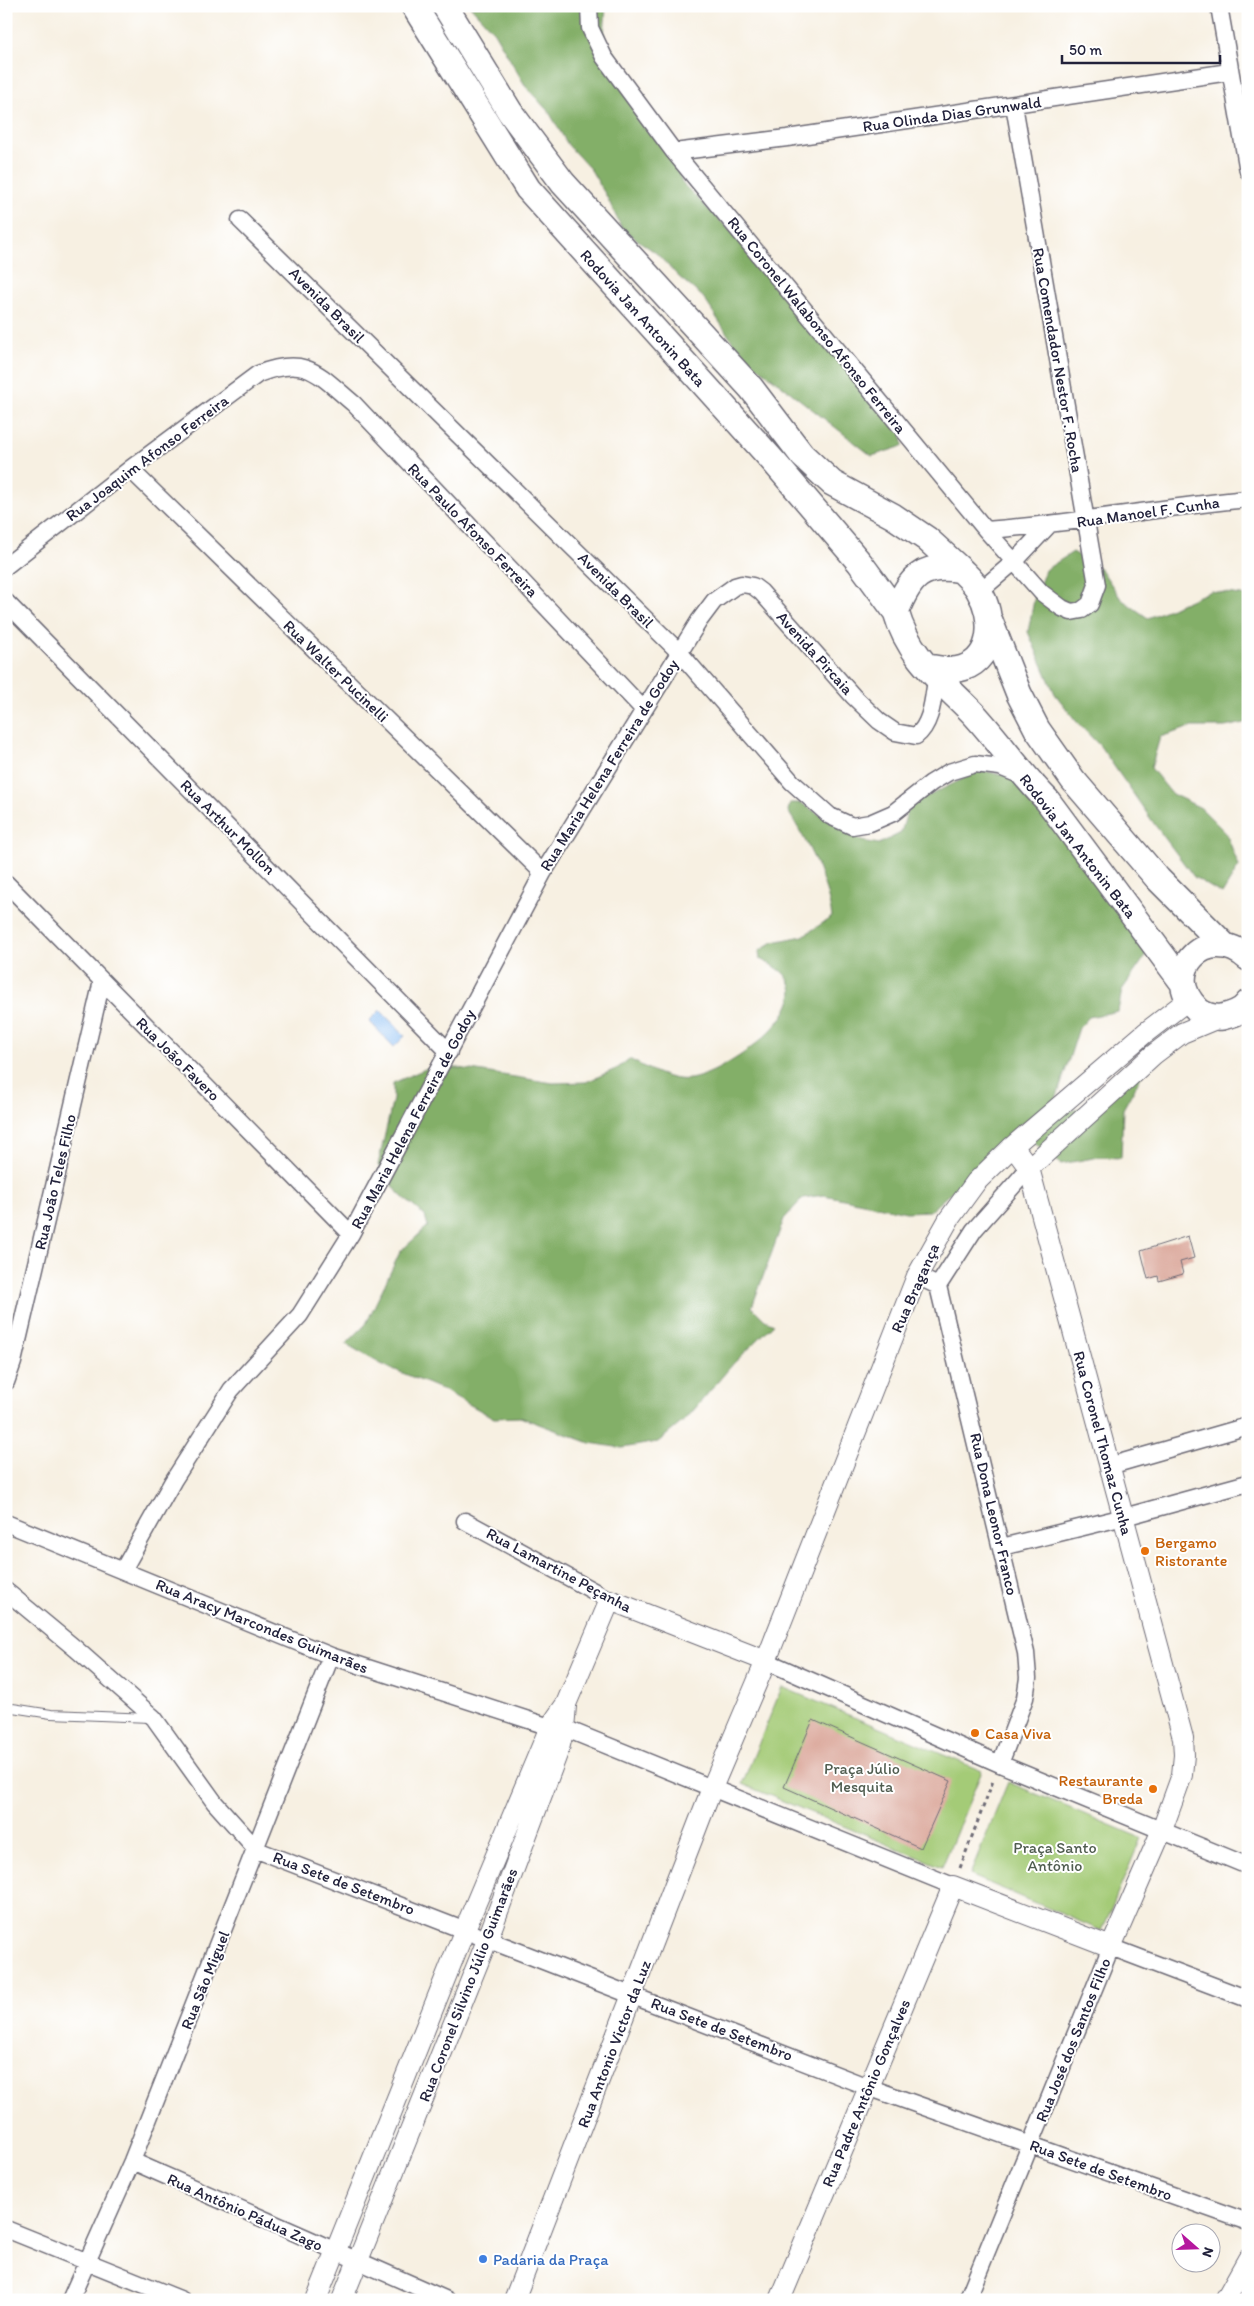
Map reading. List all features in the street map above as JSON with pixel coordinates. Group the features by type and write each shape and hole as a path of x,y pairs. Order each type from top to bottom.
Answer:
{"main road":[{"name":"Rodovia Jan Antonin Bata","path":"414,6 528,189 774,462 860,563 896,612"},
{"name":"Rodovia Jan Antonin Bata","path":"445,6 510,112 563,184 751,388 802,455 832,483 893,516 927,539 961,570"},
{"path":"989,618 988,640 984,651 974,663 950,671 932,674 913,651 901,631 896,612 910,584 920,573 934,568 961,570 980,591 1019,694 1037,729 1074,780 1158,879 1223,944"},
{"name":"Rodovia Jan Antonin Bata","path":"932,674 973,714 1023,776 1047,800 1200,1013 1218,1018"},
{"path":"1185,992 1185,968 1194,954 1207,946 1223,944 1238,949 1248,958"},
{"path":"1218,1018 1233,1015 1248,1003"}],"street":[{"name":"Rua Coronel Walabonso Afonso Ferreira","path":"589,6 590,28 604,57 640,102 674,152 986,530 1042,592 1062,608 1071,612 1082,610"},
{"path":"1219,6 1229,72 1248,171"},
{"name":"Rua Olinda Dias Grunwald","path":"674,152 1014,105 1229,72"},
{"name":"Rua Comendador Nestor F. Rocha","path":"1014,105 1097,585 1090,604 1082,610"},
{"name":"Avenida Brasil","path":"240,220 679,652 792,782 830,816 852,826 870,823 893,813 931,782 975,764 1023,776"},
{"name":"Rua Joaquim Afonso Ferreira","path":"6,566 130,469 258,374 278,366 294,365"},
{"name":"Rua Paulo Afonso Ferreira","path":"294,365 307,368 321,376 354,404 643,709"},
{"name":"Rua Walter Pucinelli","path":"130,469 543,873"},
{"name":"Rua Manoel F. Cunha","path":"986,530 1048,526 1192,504 1248,499"},
{"path":"980,591 1015,561 1048,526"},
{"name":"Avenida Pircaia","path":"679,652 714,601 729,589 742,584 753,586 762,592 853,696 879,721 895,732 916,736 922,731 928,721 932,674"},
{"name":"Rua Arthur Mollon","path":"6,602 449,1052"},
{"name":"Rua Maria Helena Ferreira de Godoy","path":"123,1570 173,1481 231,1390 300,1315 351,1234 543,873 679,652"},
{"name":"Rua João Favero","path":"6,882 351,1234"},
{"name":"Rua João Teles Filho","path":"6,1382 13,1362 102,982"},
{"name":"Rua Bragança","path":"766,1661 917,1276 949,1219 976,1182 1012,1146 1145,1033 1185,992"},
{"name":"Rua Bragança","path":"938,1286 974,1230 1029,1168 1153,1055 1182,1033 1218,1018"},
{"name":"Rua Coronel Thomaz Cunha","path":"1012,1146 1029,1168 1183,1738 1182,1775 1162,1830"},
{"path":"917,1276 938,1286"},
{"name":"Rua Dona Leonor Franco","path":"938,1286 1026,1653 1028,1678 1025,1698 1000,1764"},
{"path":"1109,1466 1248,1426"},
{"path":"1002,1547 1124,1517 1248,1483"},
{"name":"Rua Lamartine Peçanha","path":"465,1521 610,1600 766,1661"},
{"name":"Rua Aracy Marcondes Guimarães","path":"6,1523 331,1656 557,1727 712,1788"},
{"name":"Rua Sete de Setembro","path":"6,1591 76,1649 154,1718 215,1803 257,1850 465,1929 868,2087 1248,2222"},
{"name":"Rua Coronel Silvino Júlio Guimarães","path":"316,2300 465,1929 557,1727 610,1600"},
{"name":"Rua São Miguel","path":"70,2300 132,2162 257,1850 331,1656"},
{"path":"1248,1866 1000,1764 766,1661 712,1788 953,1886 1248,1999"},
{"name":"Rua Coronel Silvino Júlio Guimarães","path":"342,2300 488,1938 559,1749 557,1727"},
{"name":"Rua Antonio Victor da Luz","path":"514,2300 634,1995 712,1788"},
{"path":"1111,1947 1162,1830"},
{"name":"Rua Padre Antônio Gonçalves","path":"780,2300 953,1886"},
{"name":"Rua José dos Santos Filho","path":"967,2300 1111,1947"},
{"name":"Rua Antônio Pádua Zago","path":"132,2162 447,2300"},
{"path":"6,2229 182,2300"},
{"path":"1225,2300 1248,2259"}],"lane":[{"path":"6,1707 51,1714 154,1718"}],"path":[{"path":"953,1886 1000,1764"}],"green space":[{"path":"470,6 606,6 604,37 641,93 656,125 672,152 682,183 760,260 899,413 903,446 872,456 740,353 703,297 679,277 656,253 622,229 607,197 591,170 568,145 549,112 526,87 494,32"},
{"path":"1073,552 1101,569 1121,599 1148,618 1211,591 1248,596 1248,722 1225,727 1191,727 1160,737 1151,768 1172,794 1201,808 1226,833 1239,866 1222,894 1194,877 1100,746 1076,721 1055,694 1028,632 1034,600 1045,570"},
{"path":"981,770 1014,778 1148,929 1145,957 1122,990 1118,1011 1089,1017 1079,1028 1055,1103 1061,1112 1086,1107 1147,1066 1123,1109 1121,1158 1099,1157 1061,1164 1027,1137 1016,1135 930,1211 906,1212 824,1195 803,1198 784,1219 752,1307 765,1320 774,1324 733,1364 686,1419 658,1442 622,1448 590,1443 520,1417 494,1418 443,1390 381,1364 346,1344 366,1324 400,1252 428,1226 425,1216 399,1194 378,1165 393,1099 393,1083 425,1069 458,1068 553,1083 586,1082 618,1068 629,1059 658,1074 682,1079 704,1075 720,1067 757,1043 773,1028 785,1013 791,997 788,978 777,968 760,959 759,951 773,942 803,936 832,917 826,889 816,862 788,811 790,803 801,803 862,841 879,844 901,833 907,812 914,803"},
{"name":"Praça Júlio Mesquita","path":"782,1687 982,1771 942,1867 742,1784"},
{"name":"Praça Santo Antônio","path":"1008,1782 1141,1838 1102,1931 970,1875"}],"water":[{"path":"380,1010 405,1036 394,1047 369,1021"}],"building":[{"path":"1188,1236 1194,1258 1180,1262 1183,1274 1159,1281 1158,1276 1148,1279 1141,1251"},
{"path":"813,1720 951,1781 921,1848 784,1787"}],"place":[{"name":"Bergamo Ristorante","path":"1145,1551"},
{"name":"Casa Viva","path":"975,1733"},
{"name":"Restaurante Breda","path":"1153,1789"},
{"name":"Padaria da Praça","path":"483,2259"}]}
